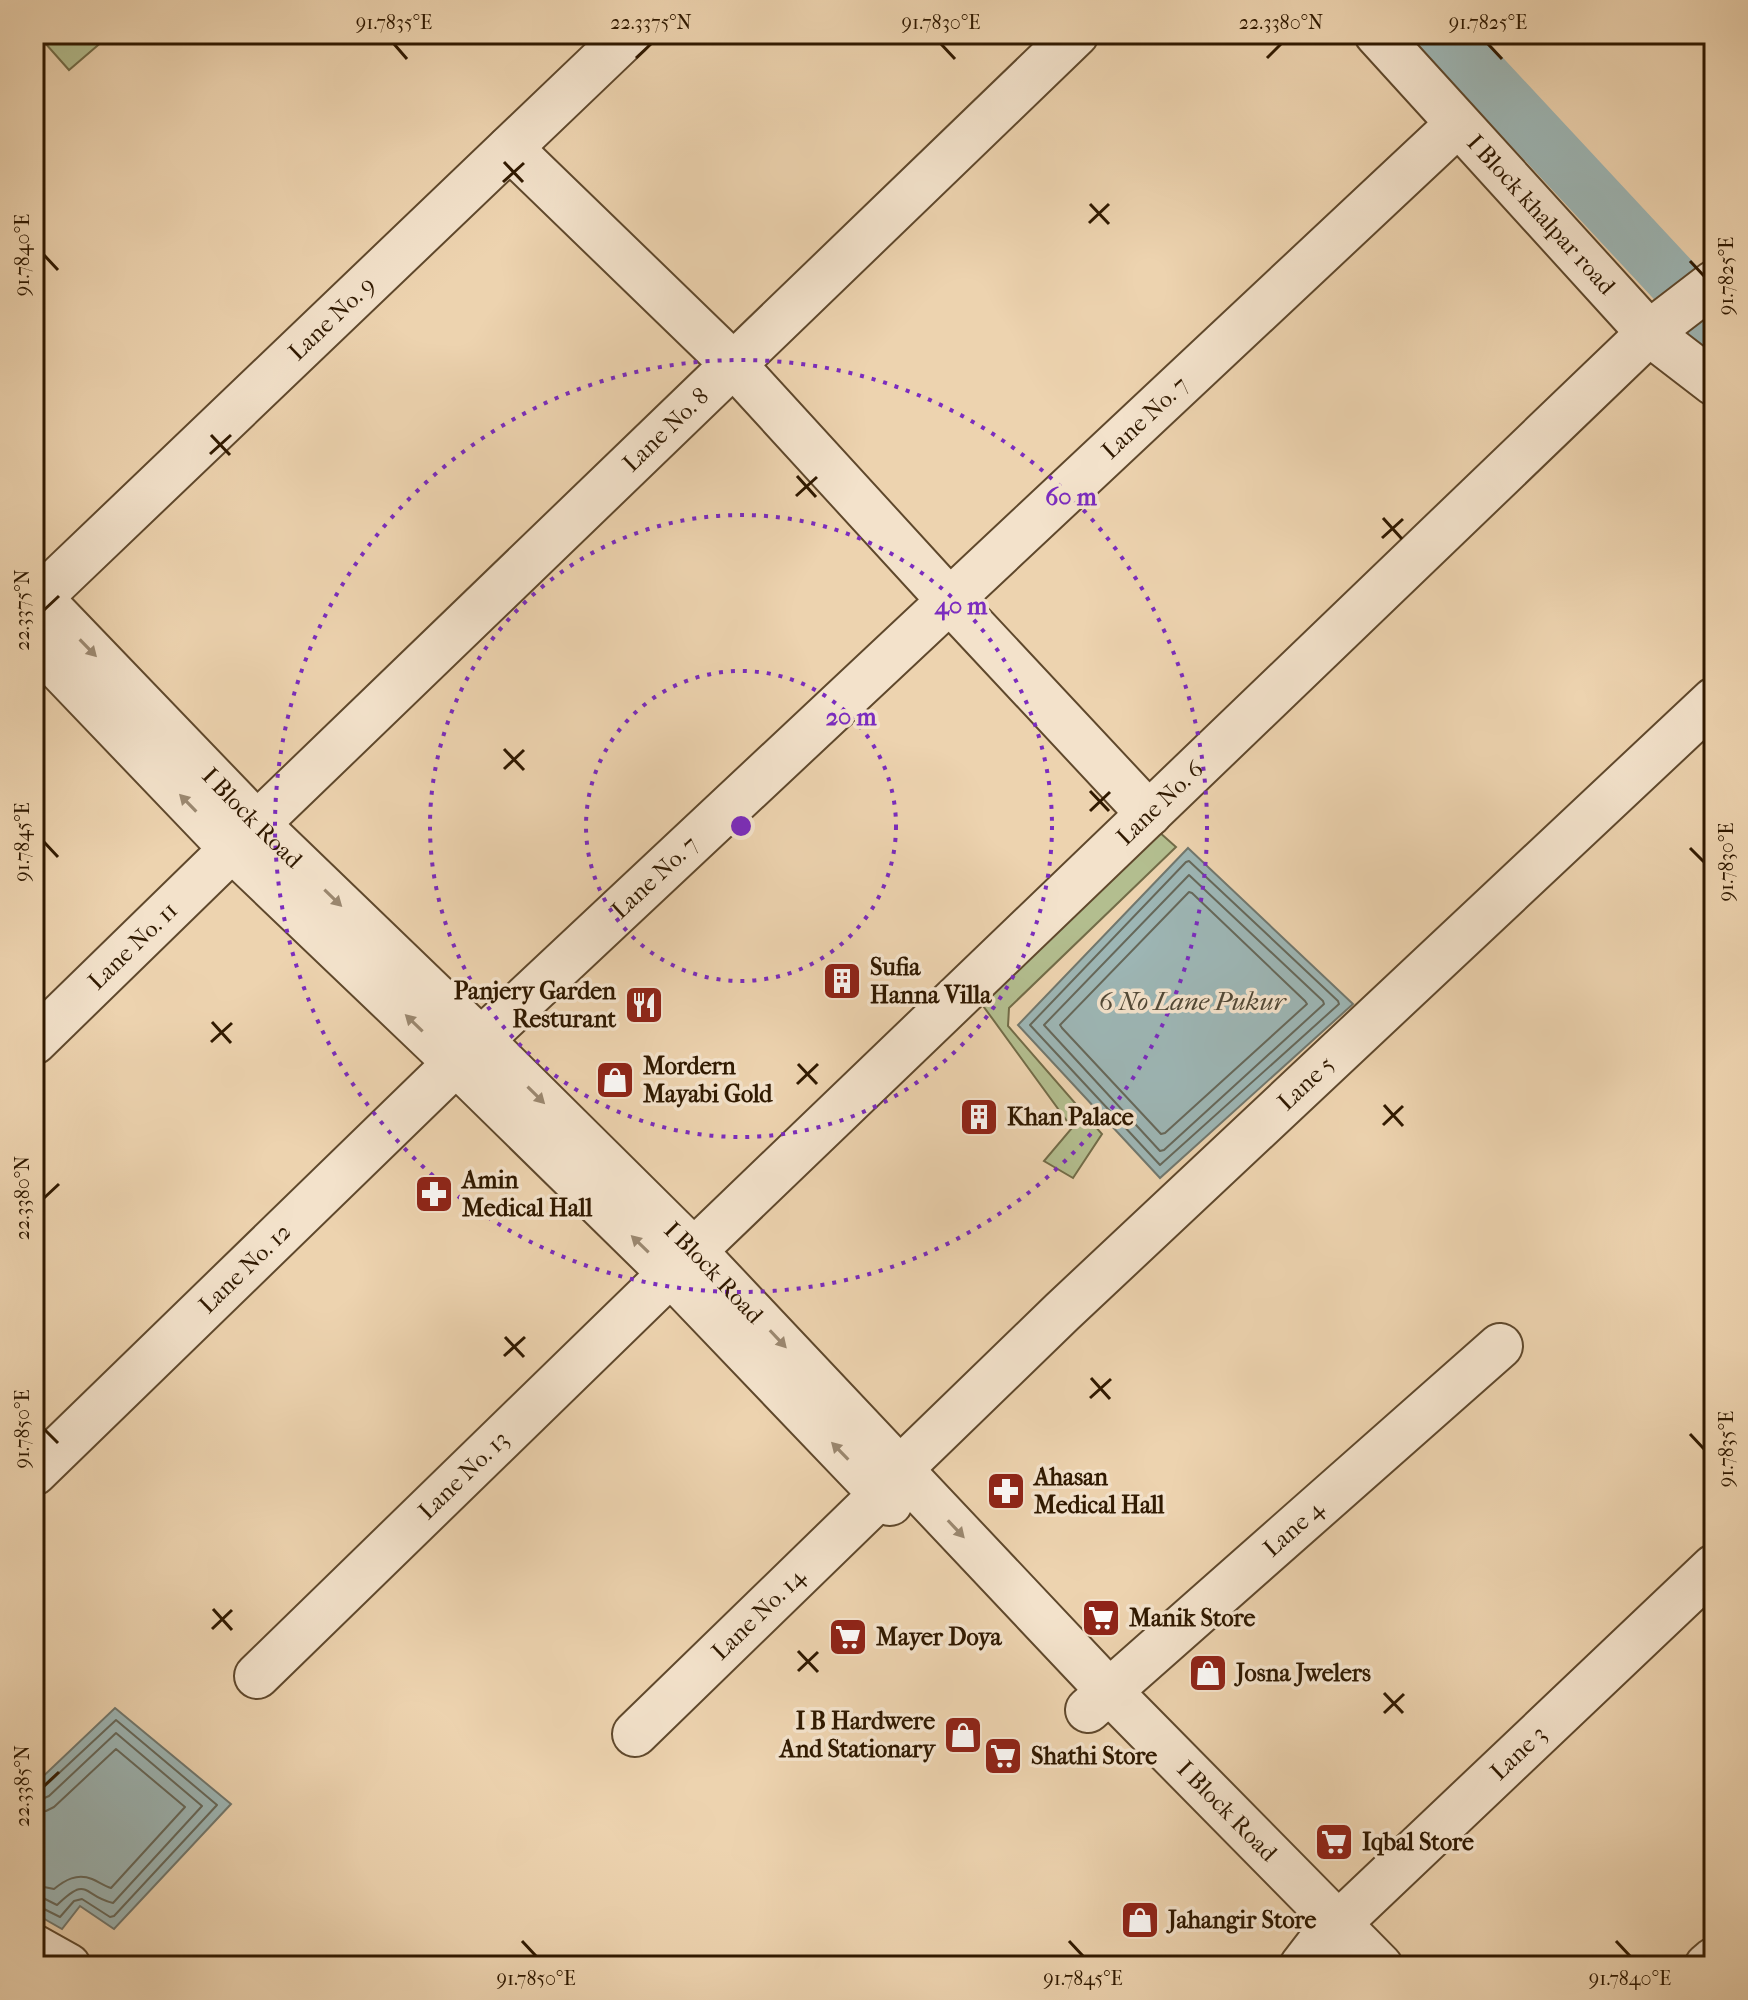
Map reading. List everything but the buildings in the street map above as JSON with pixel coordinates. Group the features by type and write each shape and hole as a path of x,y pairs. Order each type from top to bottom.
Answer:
{"street":[{"name":"Lane No. 9","path":"36,597 629,34"},
{"name":"Lane No. 8","path":"244,836 1076,34"},
{"name":"I Block khalpar road","path":"1377,34 1649,333 1714,383"},
{"name":"Lane No. 7","path":"468,1051 1458,124"},
{"path":"510,148 734,365 1149,814"},
{"name":"Lane No. 6","path":"682,1262 1649,333 1714,283"},
{"name":"I Block Road","path":"36,597 244,836"},
{"name":"I Block Road","path":"34,642 244,836 682,1262 1099,1700 1327,1949 1380,1966"},
{"name":"Lane 5","path":"891,1482 1073,1301 1714,700"},
{"name":"Lane No. 11","path":"34,1042 244,836"},
{"name":"Lane No. 12","path":"34,1473 468,1051"},
{"name":"Lane No. 13","path":"257,1676 682,1262"},
{"name":"Lane 4","path":"1099,1700 1500,1346"},
{"name":"Lane No. 14","path":"635,1734 891,1482"},
{"name":"Lane 3","path":"1327,1949 1714,1567"},
{"path":"34,1947 68,1966"},
{"path":"1707,1966 1714,1960"}],"green space":[{"path":"37,34 111,34 69,70"},
{"path":"1158,831 1176,847 1009,1008 1008,1026 1102,1134 1073,1178 1044,1161 1072,1128 981,1003"}],"water":[{"name":"6 No Lane Pukur","path":"1188,848 1353,1004 1160,1178 1018,1025"},
{"path":"115,1708 231,1804 114,1929 80,1906 62,1929 34,1913 34,1785"}],"waterway":[{"path":"1444,34 1714,324"}],"place":[{"name":"Sufia Hanna Villa","path":"842,981"},
{"name":"Panjery Garden Resturant","path":"644,1005"},
{"name":"Mordern Mayabi Gold","path":"615,1080"},
{"name":"Khan Palace","path":"979,1117"},
{"name":"Amin Medical Hall","path":"434,1194"},
{"name":"Ahasan Medical Hall","path":"1006,1491"},
{"name":"Manik Store","path":"1101,1618"},
{"name":"Mayer Doya","path":"848,1637"},
{"name":"Josna Jwelers","path":"1208,1673"},
{"name":"I B Hardwere And Stationary","path":"963,1735"},
{"name":"Shathi Store","path":"1003,1756"},
{"name":"Iqbal Store","path":"1334,1842"},
{"name":"Jahangir Store","path":"1140,1920"}]}
